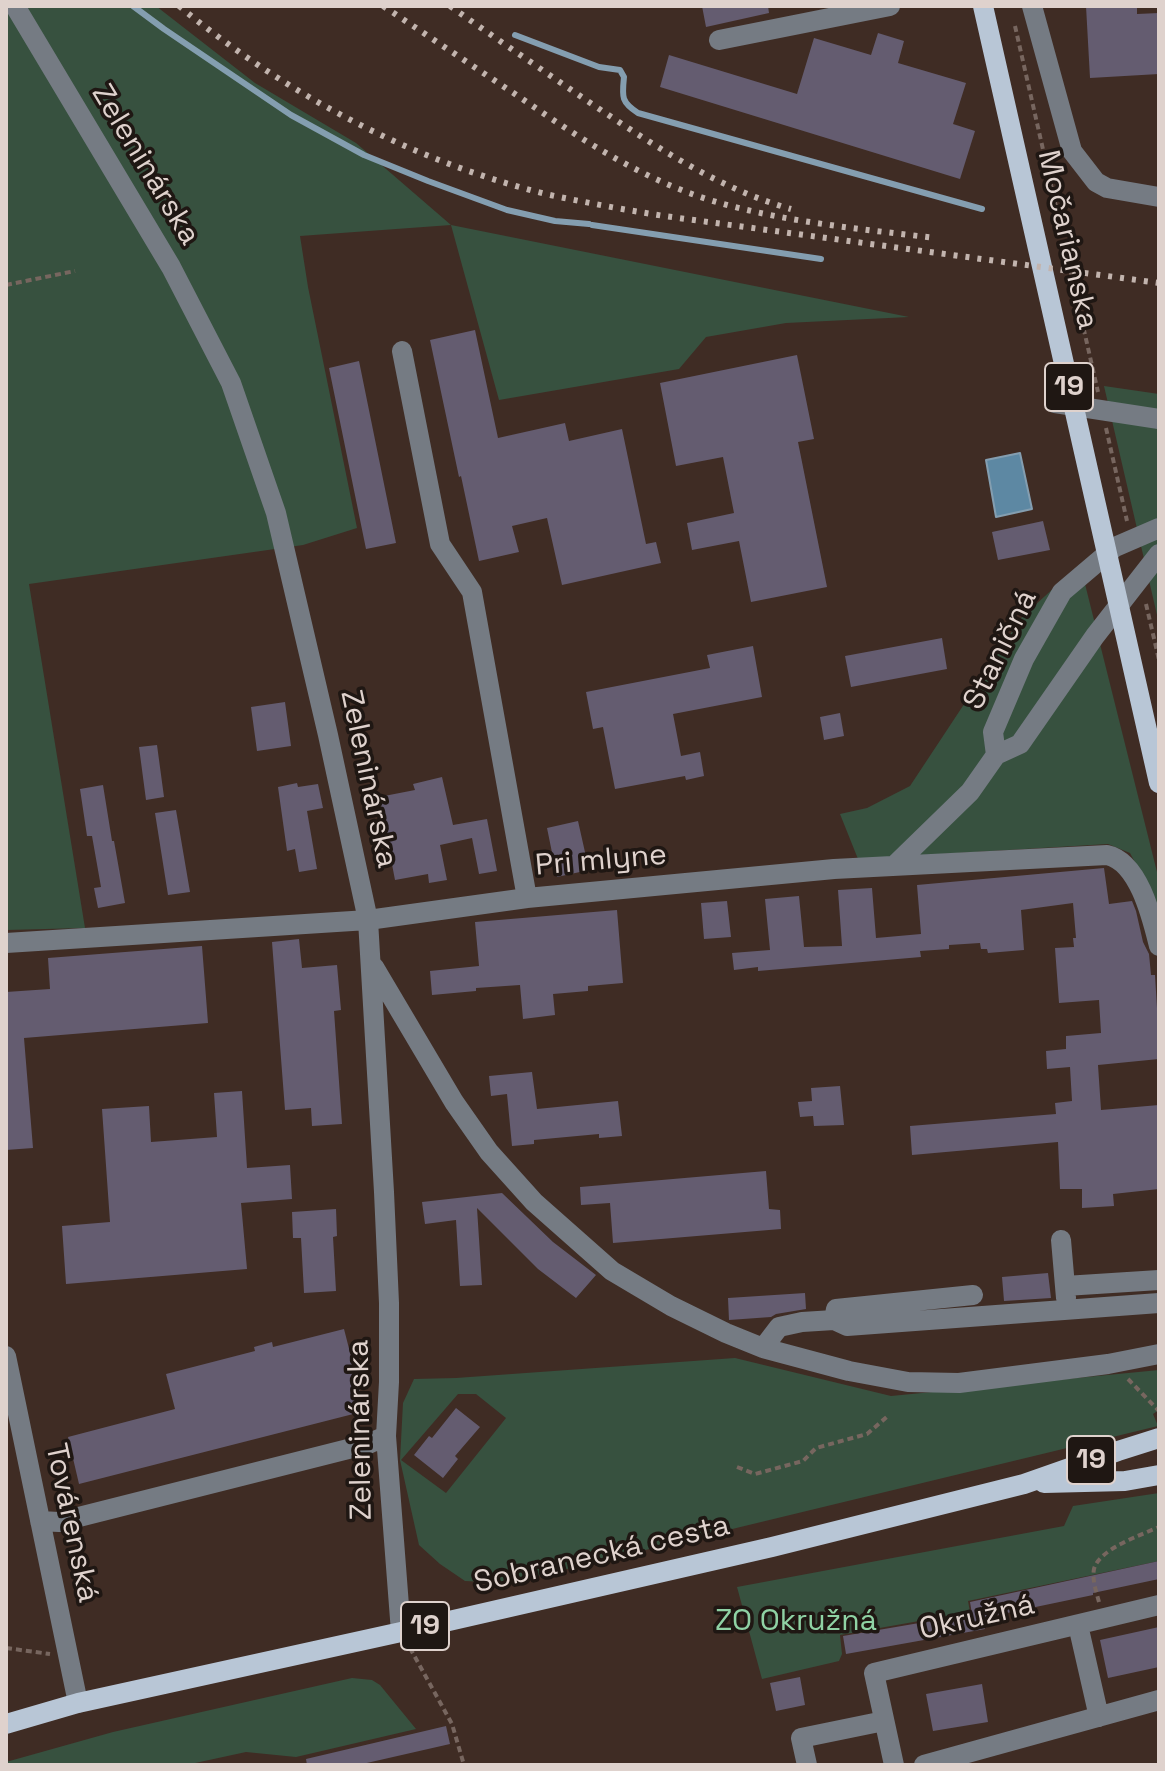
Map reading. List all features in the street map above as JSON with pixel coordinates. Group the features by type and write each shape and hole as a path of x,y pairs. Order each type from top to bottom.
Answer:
{"main road":[{"name":"Močarianska","path":"983,6 1157,775"},
{"name":"Sobranecká cesta","path":"6,1724 78,1703 772,1547 1024,1484 1159,1438"},
{"name":"Sobranecká cesta","path":"1024,1484 1125,1481 1159,1475"}],"street":[{"name":"Zeleninárska","path":"15,6 171,267 231,383 276,513 368,920 389,1303 386,1436 401,1632"},
{"path":"719,40 890,6"},
{"path":"1032,6 1072,151 1096,182 1107,188 1159,197"},
{"path":"402,351 440,544 472,592 527,898"},
{"path":"1055,403 1159,419"},
{"name":"Staničná","path":"996,755 993,732 1024,659 1062,592 1115,547 1159,528"},
{"name":"Staničná","path":"894,866 970,792 996,755 1020,744 1095,636 1159,554"},
{"name":"Pri mlyne","path":"6,943 368,920 527,898 834,869 1107,855 1123,861 1144,895 1159,946"},
{"path":"371,964 454,1102 489,1152 534,1202 612,1271 671,1306 763,1348 849,1371 908,1382 959,1383 1159,1354"},
{"path":"1061,1240 1067,1310"},
{"path":"1065,1286 1159,1280"},
{"path":"834,1320 836,1309 973,1295"},
{"path":"763,1348 779,1327 802,1322 834,1320 847,1326 1159,1303"},
{"name":"Továrenská","path":"6,1356 78,1703"},
{"path":"40,1521 59,1522 368,1444 386,1436"},
{"name":"Okružná","path":"884,1721 874,1673 1159,1605"},
{"path":"1078,1625 1099,1717"},
{"path":"924,1765 1159,1700"},
{"path":"807,1765 801,1738 884,1721 894,1765"}],"path":[{"path":"1014,22 1099,395"},
{"path":"6,285 75,271"},
{"path":"1106,426 1127,520"},
{"path":"1145,598 1159,660"},
{"path":"1113,1363 1159,1411"},
{"path":"737,1467 755,1474 803,1461 816,1448 867,1434 889,1415"},
{"path":"1102,1619 1093,1577 1094,1565 1105,1553 1159,1527"},
{"path":"401,1632 452,1724 464,1765"},
{"path":"6,1648 68,1656"}],"green space":[{"path":"6,6 156,6 255,83 356,143 451,225 300,236 357,528 303,545 29,584 85,928 6,930"},
{"path":"451,225 909,317 786,323 706,337 679,369 499,400"},
{"path":"1104,386 1159,394 1157,615"},
{"path":"1080,564 1159,880 1159,918 1151,892 1130,853 1108,844 858,859 840,814 867,808 910,786 1021,618"},
{"path":"735,1358 891,1396 1159,1370 1159,1410 1153,1414 1158,1426 509,1583 465,1581 419,1545 400,1460 403,1403 414,1379","holes":["458,1394 476,1394 506,1418 446,1493 401,1460"]},
{"name":"ZO Okružná","path":"1159,1493 1159,1561 968,1601 970,1612 840,1635 842,1654 839,1661 762,1679 737,1587 1064,1526 1073,1506"},
{"path":"352,1678 372,1680 380,1685 416,1729 296,1757 246,1752 186,1765 6,1765 6,1762 113,1732"}],"water":[{"path":"1020,453 1032,509 996,517 986,460"}],"building":[{"path":"702,6 768,6 769,13 706,27"},
{"path":"1086,6 1137,6 1137,14 1159,13 1159,74 1090,78"},
{"path":"878,33 904,41 898,63 966,83 953,124 975,131 960,179 660,87 669,55 797,94 814,38 871,55"},
{"path":"475,330 498,438 565,423 569,441 622,429 646,544 656,542 661,563 562,585 547,518 512,526 519,552 479,561 430,340"},
{"path":"797,355 814,439 798,442 827,587 751,602 739,541 692,550 687,523 734,513 723,457 676,466 660,383"},
{"path":"359,361 396,543 366,549 329,368"},
{"path":"1043,521 1050,550 998,560 992,532"},
{"path":"942,638 947,669 851,687 845,656"},
{"path":"753,646 762,697 673,714 681,756 700,752 704,776 686,780 685,776 615,789 603,727 593,729 586,692 710,668 707,655"},
{"path":"285,702 291,746 257,751 251,707"},
{"path":"840,713 844,736 824,740 820,717"},
{"path":"157,745 164,797 146,800 139,747"},
{"path":"442,777 453,825 487,819 497,871 479,874 472,838 440,845 447,880 429,883 428,874 395,880 379,797 415,790 413,784"},
{"path":"297,783 298,787 318,784 323,808 307,811 317,869 299,872 295,849 287,851 278,787"},
{"path":"103,785 125,903 98,908 94,888 101,887 92,836 87,836 80,789"},
{"path":"176,810 190,892 168,895 155,813"},
{"path":"578,821 589,870 557,877 547,828"},
{"path":"1104,868 1109,904 1132,901 1136,911 1149,954 1151,975 1155,975 1159,1008 1159,1059 1098,1065 1101,1110 1159,1105 1159,1189 1113,1194 1114,1206 1082,1208 1082,1189 1060,1189 1058,1142 912,1155 910,1126 1056,1114 1055,1103 1072,1101 1070,1067 1047,1069 1046,1051 1066,1049 1066,1036 1101,1033 1099,1000 1059,1003 1055,948 1074,947 1073,903 1021,910 1024,950 988,953 987,949 981,949 980,943 949,945 949,949 920,951 921,957 758,971 758,967 734,970 732,953 770,950 765,899 799,896 804,947 842,946 838,890 872,888 876,938 921,934 917,885"},
{"path":"727,901 731,937 704,939 701,903"},
{"path":"617,910 623,983 588,986 588,991 553,994 555,1015 523,1019 520,985 432,995 430,971 479,966 475,922"},
{"path":"299,939 302,968 337,965 341,1010 334,1011 342,1124 312,1126 311,1108 285,1110 272,942"},
{"path":"202,946 208,1023 24,1038 33,1148 6,1150 6,992 50,989 48,958"},
{"path":"532,1072 537,1109 618,1101 622,1136 599,1138 599,1134 534,1140 534,1144 512,1146 507,1094 491,1096 489,1076"},
{"path":"840,1086 844,1125 814,1126 813,1116 800,1117 798,1102 812,1101 811,1088"},
{"path":"242,1091 247,1168 290,1165 292,1199 241,1203 247,1269 66,1284 62,1226 110,1222 102,1109 149,1106 151,1142 217,1137 214,1093"},
{"path":"766,1171 769,1209 780,1210 781,1229 613,1243 610,1203 581,1205 580,1187"},
{"path":"502,1193 553,1242 596,1275 576,1298 538,1269 477,1208 482,1285 460,1286 456,1220 425,1224 422,1202"},
{"path":"336,1209 337,1236 333,1237 336,1291 304,1293 301,1238 293,1238 292,1212"},
{"path":"1048,1273 1051,1298 1004,1301 1002,1277"},
{"path":"805,1293 806,1309 771,1317 729,1320 728,1298"},
{"path":"344,1329 365,1411 79,1484 68,1437 175,1409 166,1374 255,1351 254,1347 272,1342 273,1347"},
{"path":"456,1408 480,1427 455,1456 458,1459 443,1478 414,1455"},
{"path":"1159,1561 1159,1579 983,1618 985,1629 846,1654 843,1636 972,1614 970,1602"},
{"path":"1159,1627 1159,1667 1108,1678 1100,1640"},
{"path":"800,1677 805,1705 776,1711 770,1683"},
{"path":"982,1684 988,1722 933,1731 926,1694"},
{"path":"446,1726 450,1744 358,1765 307,1765 306,1759"}],"waterway":[{"path":"133,6 291,115 364,155 507,210 555,221 589,224"},
{"path":"515,35 599,67 620,70 624,77 624,98 628,106 638,113 982,209"},
{"path":"592,225 821,259"}],"railway":[{"path":"179,6 263,68 354,122 449,164 499,181 550,195 664,216 1159,283"},
{"path":"383,6 576,135 618,160 684,191 775,216 935,238"},
{"path":"450,6 659,148 710,177 791,209"}]}
